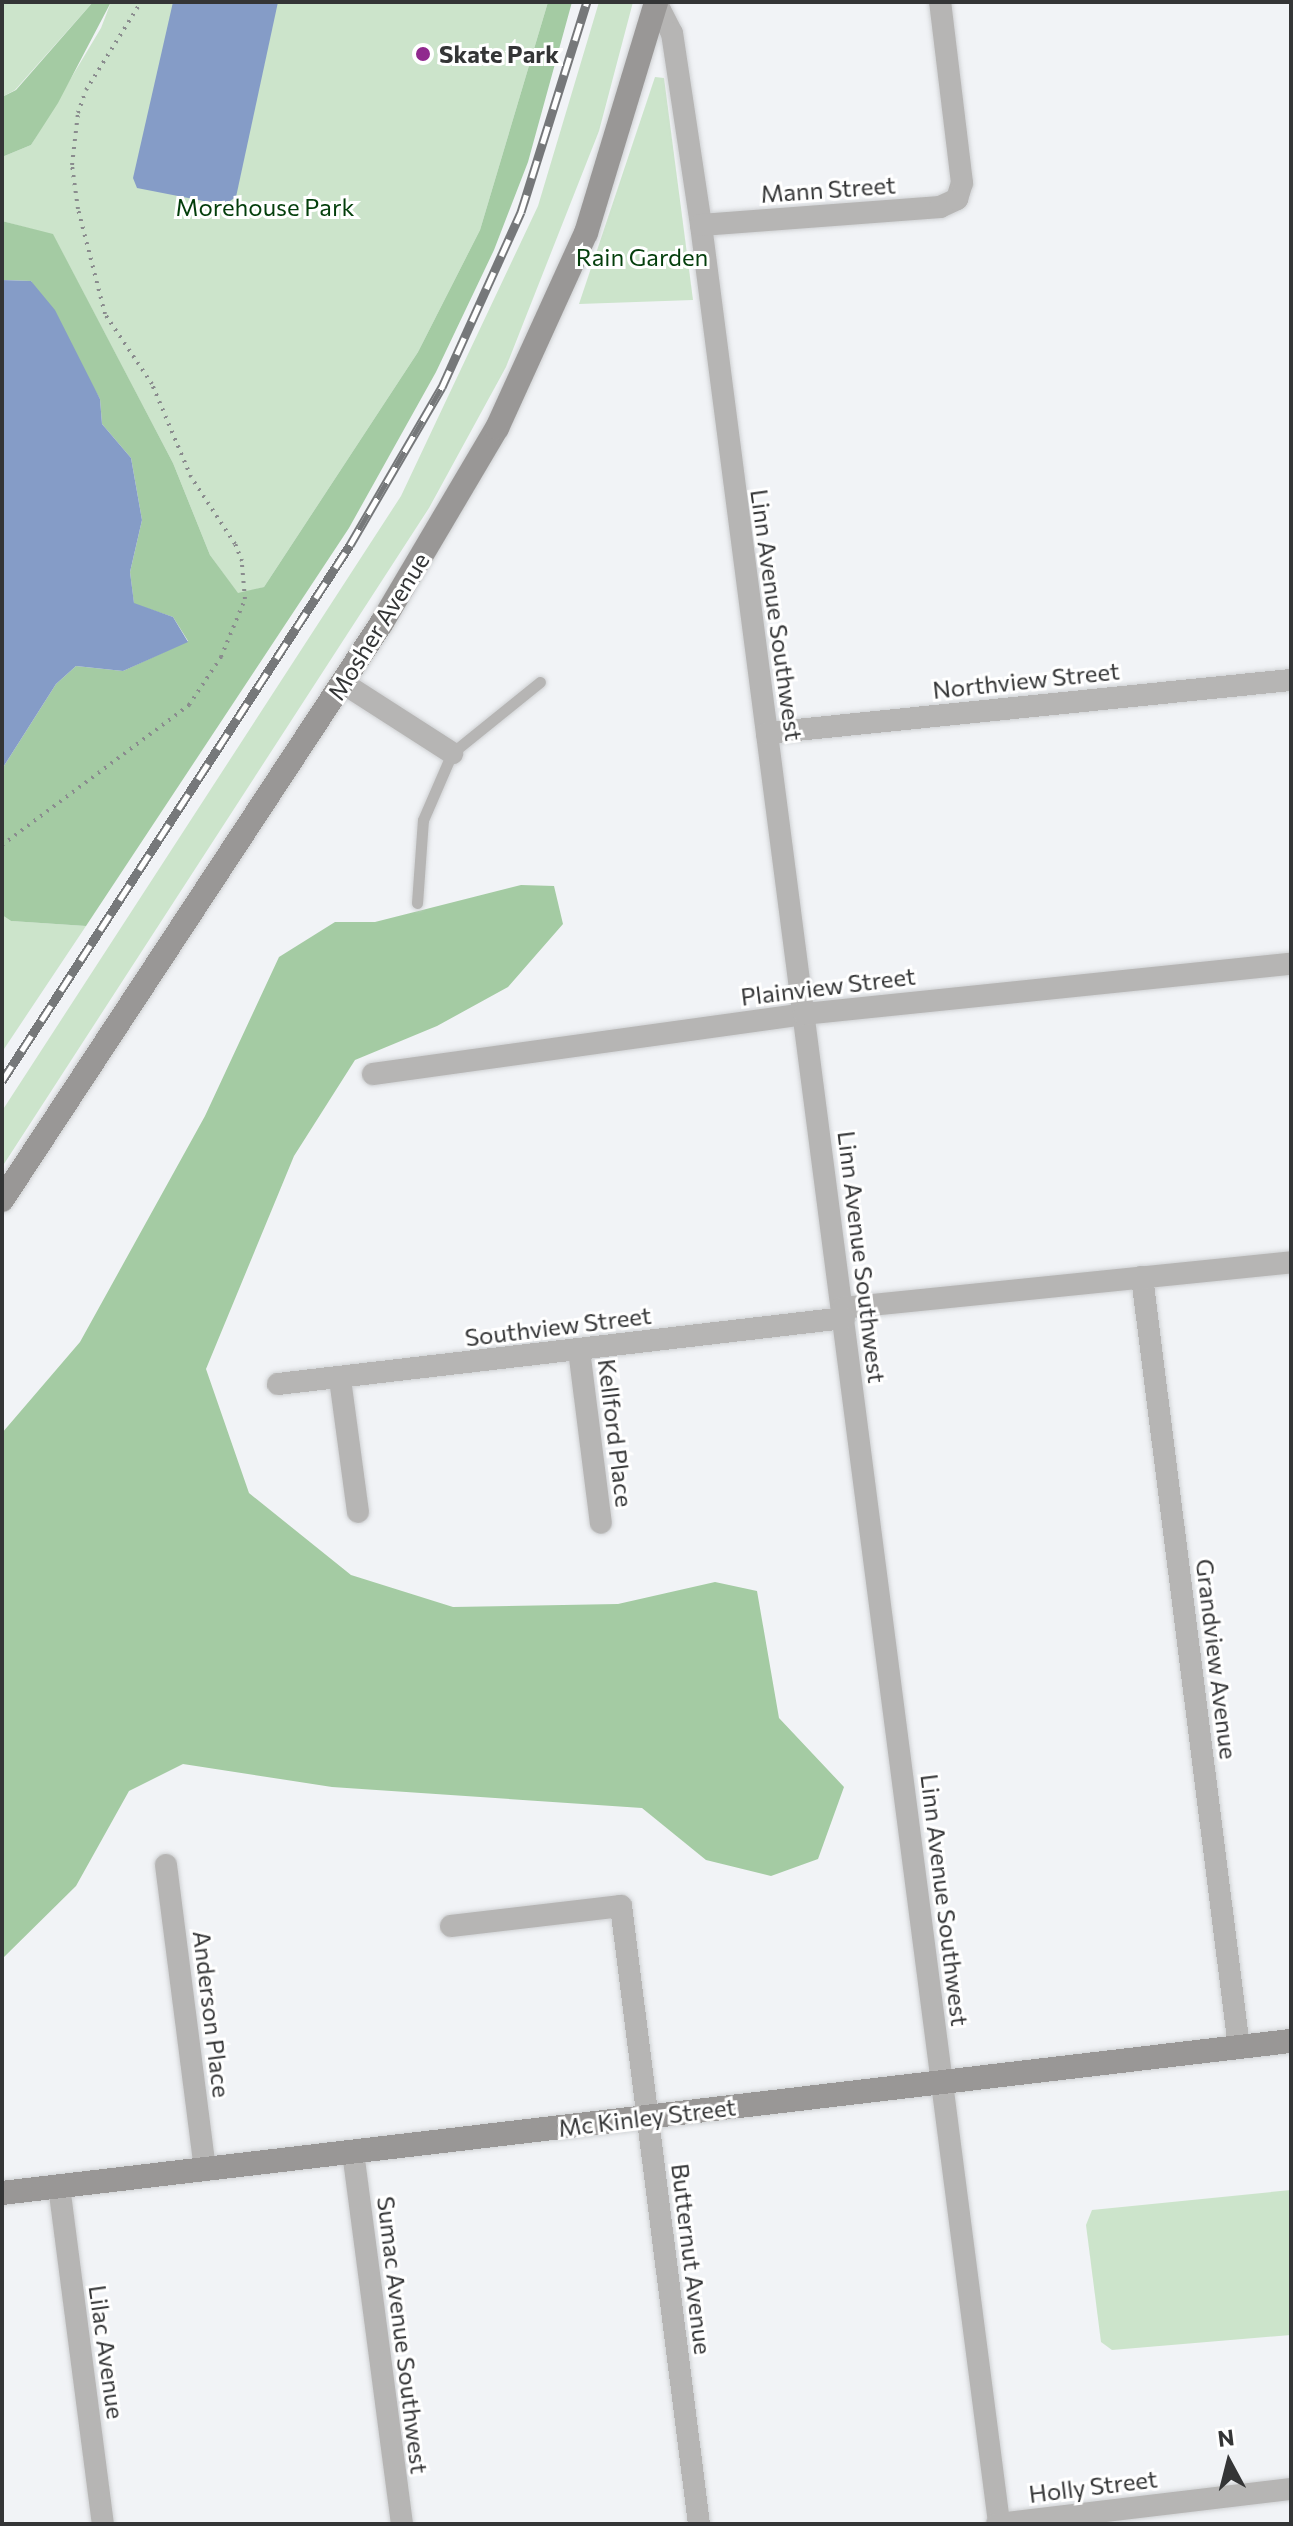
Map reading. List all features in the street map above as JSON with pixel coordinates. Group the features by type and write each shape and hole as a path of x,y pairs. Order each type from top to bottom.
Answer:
{"street":[{"name":"Linn Avenue Southwest","path":"656,2 672,33 701,225 998,2524"},
{"name":"Mosher Avenue","path":"2,1200 343,683 459,497 536,350 586,233 656,2"},
{"name":"Mann Street","path":"701,225 940,207 957,199 962,183 940,2"},
{"name":"Northview Street","path":"767,733 1291,680"},
{"path":"343,683 452,753"},
{"name":"Plainview Street","path":"373,1074 804,1014 1291,964"},
{"name":"Southview Street","path":"278,1384 579,1350 843,1313 1291,1262"},
{"name":"Grandview Avenue","path":"1142,1277 1239,2047"},
{"name":"Kellford Place","path":"579,1350 601,1523"},
{"path":"340,1379 358,1512"},
{"name":"Anderson Place","path":"166,1865 205,2169"},
{"name":"Butternut Avenue","path":"451,1926 621,1906 699,2524"},
{"name":"Mc Kinley Street","path":"2,2193 1291,2041"},
{"name":"Sumac Avenue Southwest","path":"353,2152 402,2524"},
{"name":"Lilac Avenue","path":"59,2186 103,2524"},
{"name":"Holly Street","path":"998,2524 1291,2489"}],"lane":[{"path":"417,903 423,820 452,753 540,682"}],"path":[{"path":"2,845 189,705 207,683 245,599 242,561 235,544 191,477 152,384 105,314 78,209 72,165 78,113 86,90 141,2"}],"green space":[{"path":"2,2 93,2 15,90 2,97"},
{"path":"93,2 111,2 58,103 31,145 2,157 2,97 16,90"},
{"name":"Morehouse Park","path":"111,2 548,2 480,230 418,352 264,587 238,594 210,555 173,463 53,235 2,221 2,157 31,145 101,28"},
{"path":"548,2 572,2 528,162 494,250 436,372 349,528 86,926 11,921 2,915 2,769 56,684 76,666 123,671 188,641 173,617 134,604 130,572 142,520 131,458 102,424 100,399 31,281 2,280 2,221 53,234 173,463 210,555 238,593 264,587 418,352 480,230"},
{"path":"599,2 633,2 599,131 506,367 429,508 2,1167 2,1111 401,496 538,206"},
{"name":"Rain Garden","path":"655,77 664,78 693,300 579,304"},
{"path":"521,885 554,886 563,924 508,987 437,1026 355,1060 294,1156 206,1369 249,1493 351,1575 453,1607 618,1604 715,1582 757,1591 779,1718 844,1787 818,1859 771,1876 706,1860 642,1808 332,1787 183,1764 129,1791 76,1886 2,1959 2,1433 80,1342 205,1116 279,957 335,922 375,922"},
{"path":"2,915 11,921 86,926 2,1052"},
{"path":"1291,2190 1291,2335 1112,2350 1101,2342 1086,2225 1092,2210"}],"water":[{"path":"173,2 278,2 236,197 224,205 137,188 133,178"},
{"path":"2,280 31,281 55,310 100,399 102,424 131,458 142,520 130,572 134,603 173,617 188,642 123,671 76,666 56,684 2,769"}],"railway":[{"path":"2,1081 350,545 442,387 521,212 587,2"}],"place":[{"name":"Skate Park","path":"423,54"}]}
